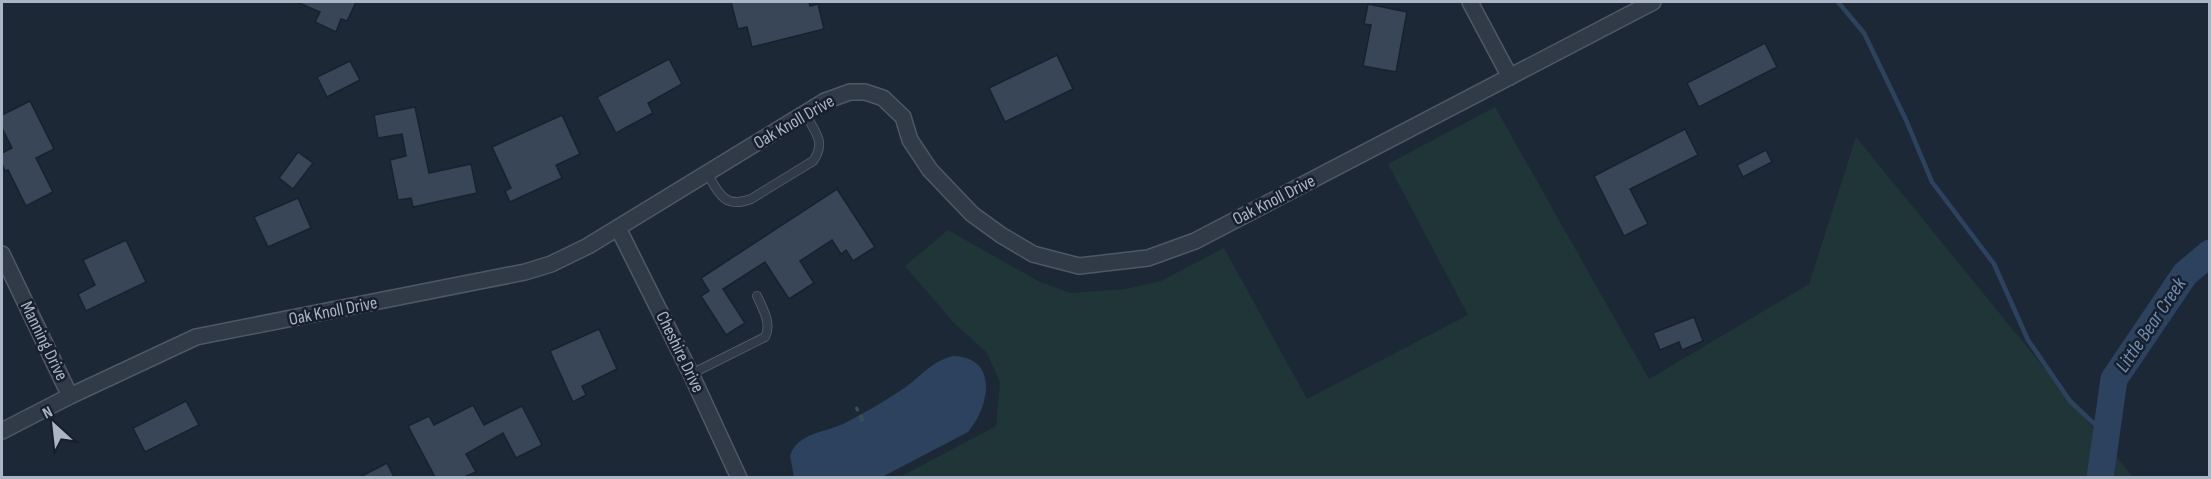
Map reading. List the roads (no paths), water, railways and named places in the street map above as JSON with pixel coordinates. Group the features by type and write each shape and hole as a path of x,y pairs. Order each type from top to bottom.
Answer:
{"street":[{"path":"1470,2 1510,77"},
{"name":"Oak Knoll Drive","path":"2,431 70,396 196,337 525,272 588,246 825,101 850,92 865,92 883,98 903,117 910,140 930,170 972,214 1033,254 1079,266 1148,258 1195,241 1653,2"},
{"name":"Cheshire Drive","path":"618,228 691,374 739,477"},
{"name":"Manning Drive","path":"2,254 70,396"}],"lane":[{"path":"707,173 718,194 726,201 741,203 769,188 813,161 820,152 820,145 805,113"},
{"path":"691,374 765,338 768,332 766,316 757,296"}],"water":[{"path":"953,356 968,359 978,365 984,374 985,397 976,422 968,432 882,477 794,477 790,456 800,442 861,414 903,389 932,366"}],"waterway":[{"path":"1838,2 1864,33 1906,120 1932,182 1994,264 2028,340 2070,401 2106,435"},
{"name":"Little Bear Creek","path":"2100,478 2114,379 2185,274 2210,253"}]}
